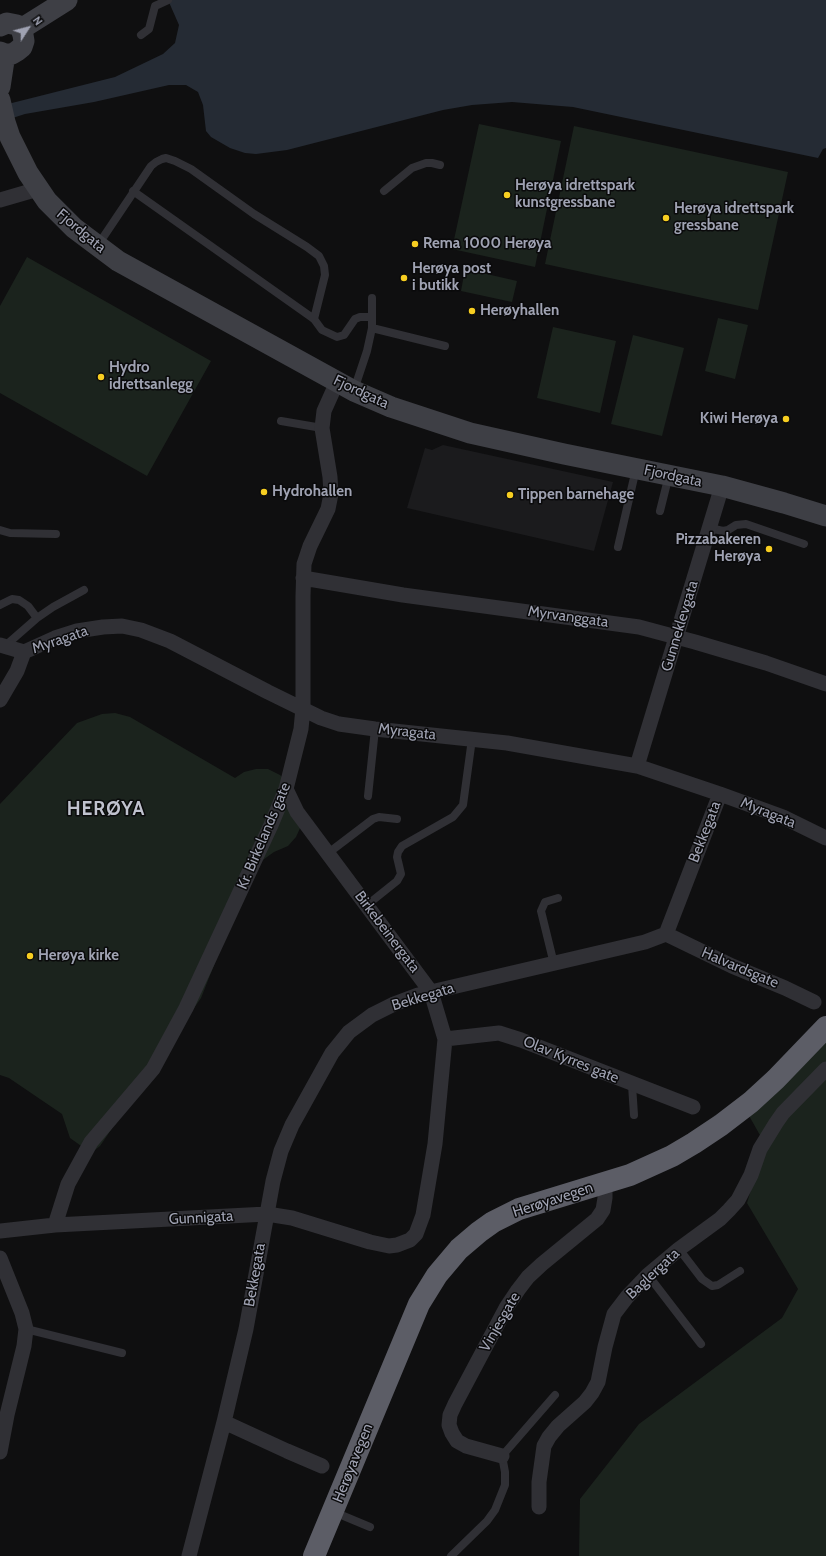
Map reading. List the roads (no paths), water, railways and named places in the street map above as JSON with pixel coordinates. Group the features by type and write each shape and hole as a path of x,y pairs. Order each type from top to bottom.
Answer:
{"highway":[{"name":"Herøyavegen","path":"314,1556 419,1304 446,1262 473,1236 504,1215 534,1203 630,1175 667,1158 694,1143 721,1125 776,1079 826,1027"}],"street":[{"path":"21,29 66,0"},
{"path":"0,26 7,23 12,23 21,29 24,35 22,47 18,52 12,54 3,53"},
{"name":"Fjordgata","path":"3,53 1,104 18,155 38,189 65,221 118,261 346,387 391,407 470,433 564,454 722,486 826,516"},
{"path":"0,200 38,189"},
{"name":"Kr. Birkelands gate","path":"55,1226 68,1184 91,1142 153,1069 186,1008 286,790 302,729 303,578 307,555 328,509 331,494 330,477 322,428 324,411 346,387"},
{"name":"Gunneklevgata","path":"638,766 678,637 722,486"},
{"name":"Myrvanggata","path":"303,578 403,595 632,626 678,637 766,663 826,684"},
{"name":"Myragata","path":"2,645 24,652 54,638 77,631 102,627 122,626 141,630 170,641 268,692 321,718 339,724 507,743 638,766 783,817 826,838"},
{"path":"0,700 17,671 24,652"},
{"name":"Birkebeinergata","path":"286,790 297,812 327,854 431,992 445,1039 435,1144 423,1215 416,1234 410,1240 397,1245"},
{"name":"Bekkegata","path":"189,1556 246,1330 273,1181 281,1151 292,1125 332,1053 349,1032 372,1016 394,1004 418,995 645,942 666,934 720,794"},
{"name":"Halvardsgate","path":"666,934 732,966 814,1002"},
{"name":"Olav Kyrres gate","path":"445,1039 499,1033 521,1040 632,1085 693,1107"},
{"name":"Baglergata","path":"539,1507 538,1482 544,1446 554,1431 568,1416 585,1402 598,1382 605,1347 614,1314 627,1297 648,1275 679,1249 720,1219 738,1200 760,1149 783,1112 826,1069"},
{"name":"Vinjesgate","path":"502,1456 466,1446 457,1441 449,1425 450,1415 502,1315 518,1290 528,1277 542,1264 597,1219 603,1210 605,1183"},
{"name":"Gunnigata","path":"0,1231 55,1226 267,1214 292,1218 370,1242 389,1246 397,1245"},
{"path":"0,1258 22,1313 26,1329 24,1346 7,1415 0,1452"},
{"path":"224,1422 322,1466"}],"lane":[{"path":"141,35 149,29 155,6 168,0"},
{"path":"97,246 133,191 156,162 166,158 175,160 191,169 254,214 311,250 322,260 325,270 314,319"},
{"path":"384,191 412,168 426,163 440,164"},
{"path":"133,191 314,319 322,330 337,337 344,335 355,319 360,317 372,317"},
{"name":"Kr. Birkelands gate","path":"346,387 367,351 372,328 372,298"},
{"path":"372,328 445,346"},
{"path":"281,421 322,428"},
{"path":"618,547 636,468"},
{"path":"660,511 669,475"},
{"path":"710,528 723,531 746,524 804,544"},
{"path":"0,530 15,534 56,534"},
{"path":"2,645 53,607 84,590"},
{"path":"0,605 12,599 19,600 28,606 37,618"},
{"path":"368,796 375,729"},
{"path":"367,906 399,878 401,874 397,857 402,846 453,817 463,805 472,739"},
{"path":"327,854 372,819 379,817 397,819"},
{"path":"554,964 541,911 545,902 558,898"},
{"path":"632,1085 634,1116"},
{"path":"679,1249 702,1279 712,1286 718,1285 740,1271"},
{"path":"648,1275 701,1344"},
{"path":"26,1329 122,1353"},
{"path":"451,1556 487,1521 495,1510 505,1485 505,1472 502,1456 555,1395"},
{"path":"333,1512 370,1528"}],"place":[{"name":"Herøya idrettspark kunstgressbane","path":"507,195"},
{"name":"Herøya idrettspark gressbane","path":"666,218"},
{"name":"Rema 1000 Herøya","path":"415,244"},
{"name":"Herøya post i butikk","path":"404,278"},
{"name":"Herøyhallen","path":"472,311"},
{"name":"Hydro idrettsanlegg","path":"101,377"},
{"name":"Kiwi Herøya","path":"786,419"},
{"name":"Hydrohallen","path":"264,492"},
{"name":"Tippen barnehage","path":"510,495"},
{"name":"Pizzabakeren Herøya","path":"769,549"},
{"name":"Herøya kirke","path":"30,956"}],"district":[{"name":"HERØYA","path":"106,809"}]}
